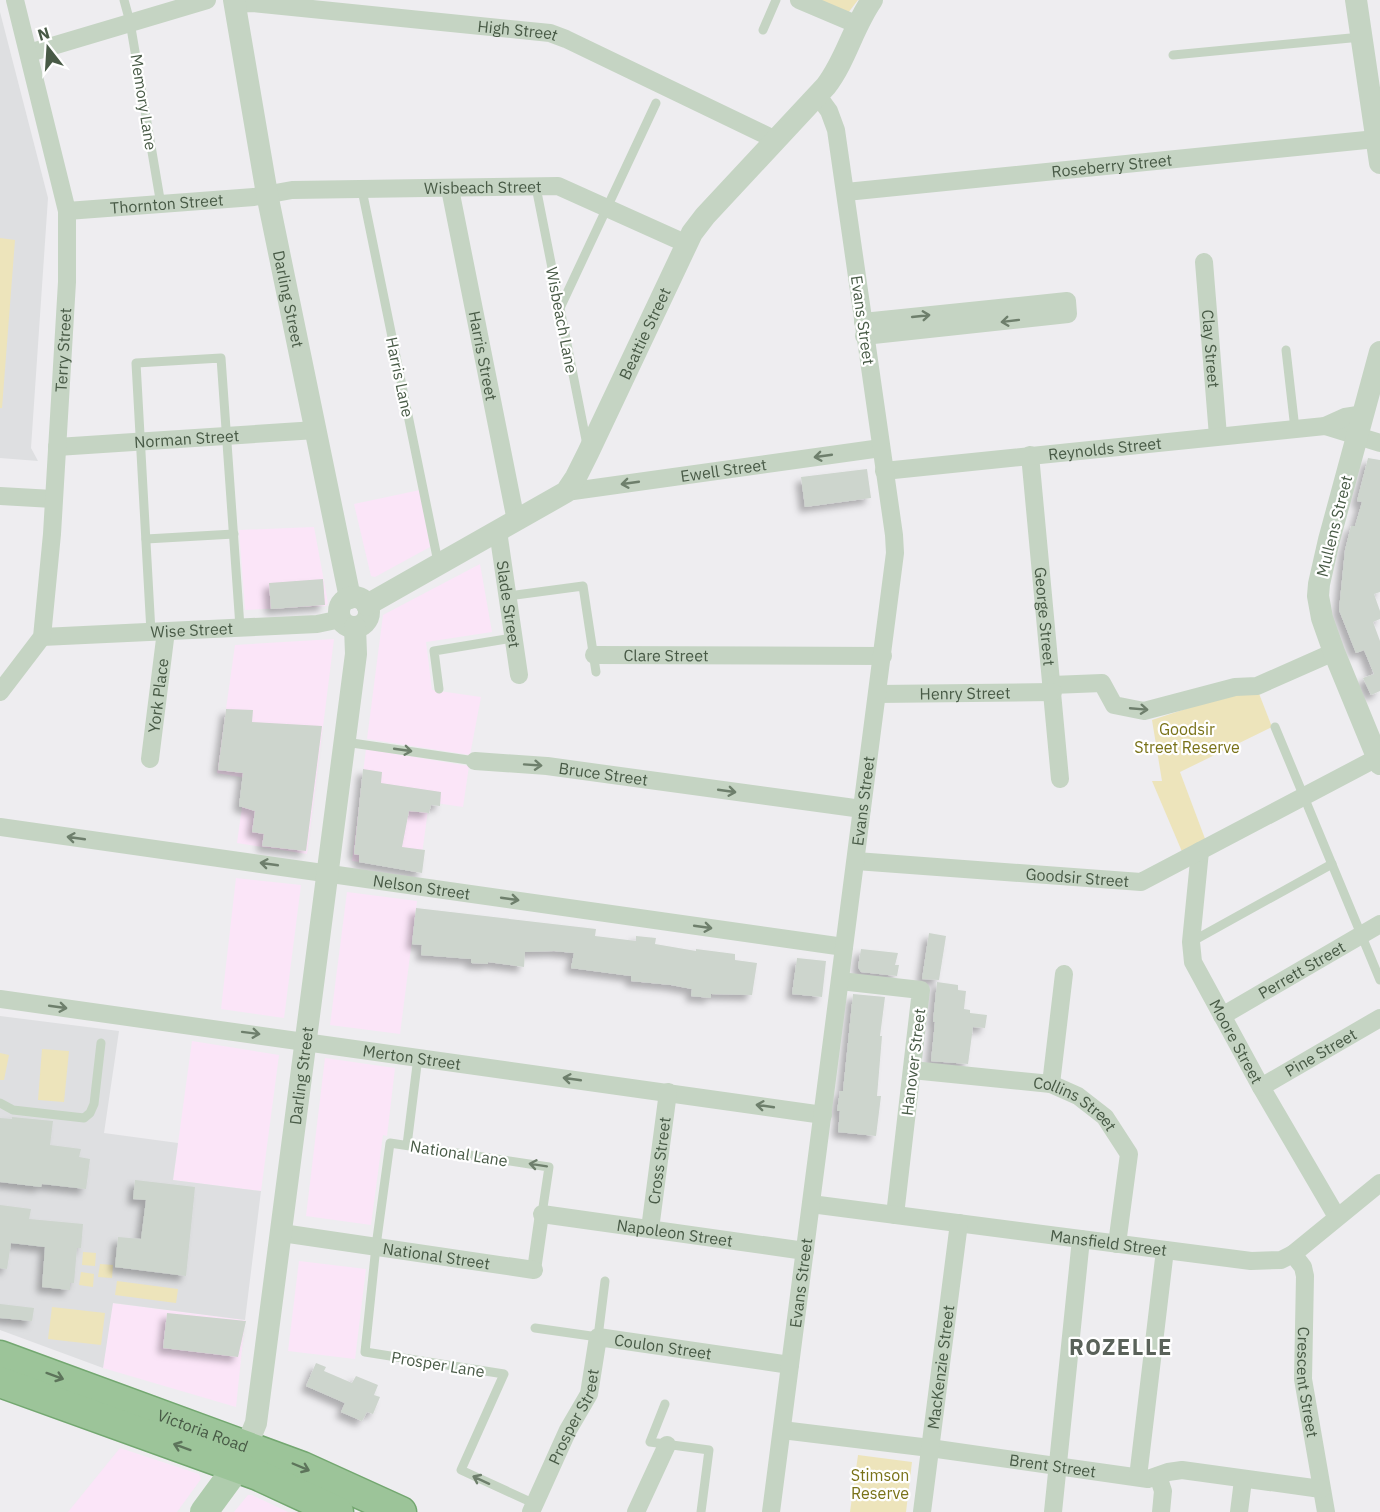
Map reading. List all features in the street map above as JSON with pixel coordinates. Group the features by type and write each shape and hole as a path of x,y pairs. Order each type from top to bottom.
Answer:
{"highway":[{"name":"Victoria Road","path":"0,1356 242,1456 338,1512"},
{"name":"Victoria Road","path":"0,1382 242,1456 302,1467 401,1512"}],"main road":[{"name":"Darling Street","path":"204,1512 242,1456"}],"street":[{"name":"Terry Street","path":"15,0 67,211 67,282 52,534 42,637"},
{"path":"28,53 207,0"},
{"path":"799,0 858,25"},
{"name":"Beattie Street","path":"358,602 439,565 566,492 588,453 687,244 705,216 818,96 835,74 872,0"},
{"path":"1356,0 1380,163"},
{"name":"High Street","path":"235,2 550,33 776,140"},
{"name":"Darling Street","path":"235,2 267,194 316,430 358,602"},
{"name":"Evans Street","path":"771,1512 895,553 846,192 834,122 818,96"},
{"name":"Roseberry Street","path":"846,192 1377,132"},
{"name":"Wisbeach Street","path":"267,194 292,190 558,186 687,244"},
{"name":"Harris Street","path":"450,189 507,526"},
{"name":"Thornton Street","path":"67,211 161,205 267,194"},
{"name":"Clay Street","path":"1204,262 1218,436"},
{"path":"863,329 971,318"},
{"name":"Mullens Street","path":"1379,761 1334,652 1322,618 1318,596 1319,584 1380,352"},
{"name":"Reynolds Street","path":"884,471 1324,426 1345,417 1364,414"},
{"name":"Reynolds Street","path":"1324,426 1380,442"},
{"name":"Norman Street","path":"57,447 316,430"},
{"name":"Ewell Street","path":"566,492 881,448"},
{"name":"George Street","path":"1030,455 1060,779"},
{"path":"0,496 53,499"},
{"name":"Slade Street","path":"507,526 508,596 512,638 519,675"},
{"path":"348,623 364,623 367,619 368,610 358,602"},
{"name":"Darling Street","path":"242,1456 256,1423 345,742 356,654 348,623"},
{"name":"Wise Street","path":"42,637 348,623"},
{"name":"York Place","path":"150,759 159,631"},
{"path":"0,692 42,637"},
{"name":"Henry Street","path":"878,694 1053,689 1102,683 1114,705 1144,711 1235,687 1257,686 1334,652"},
{"name":"Clare Street","path":"595,663 883,656"},
{"name":"Bruce Street","path":"475,761 547,766 862,809"},
{"name":"Goodsir Street","path":"856,861 1141,882 1304,796 1379,761"},
{"name":"Nelson Street","path":"0,827 844,947"},
{"name":"Moore Street","path":"1200,851 1191,942 1193,962 1261,1087 1336,1217"},
{"name":"Perrett Street","path":"1222,1016 1380,924"},
{"path":"1051,1084 1064,974"},
{"name":"Hanover Street","path":"840,981 921,990 895,1215"},
{"name":"Merton Street","path":"0,999 823,1114"},
{"name":"Pine Street","path":"1261,1087 1380,1018"},
{"name":"Collins Street","path":"912,1070 1051,1084 1078,1096 1105,1118 1129,1154 1118,1244"},
{"name":"Cross Street","path":"651,1229 668,1092"},
{"name":"Mansfield Street","path":"811,1204 1251,1261 1281,1260 1293,1254 1336,1217 1380,1184"},
{"name":"National Street","path":"282,1233 534,1270 542,1214"},
{"name":"Napoleon Street","path":"542,1214 805,1251"},
{"name":"MacKenzie Street","path":"922,1512 959,1223"},
{"path":"1053,1512 1081,1239"},
{"path":"1138,1477 1165,1250"},
{"name":"Crescent Street","path":"1293,1254 1303,1267 1305,1276 1303,1379 1326,1512"},
{"name":"Coulon Street","path":"598,1337 790,1365"},
{"name":"Prosper Street","path":"533,1508 568,1430 589,1394 598,1337"},
{"name":"Brent Street","path":"782,1430 1148,1479 1182,1470 1321,1489"},
{"path":"636,1512 667,1445"},
{"path":"1158,1476 1163,1491 1161,1512"},
{"path":"1239,1512 1244,1480"}],"lane":[{"name":"Memory Lane","path":"124,0 130,22 161,205"},
{"path":"763,30 776,0"},
{"path":"1173,55 1361,37"},
{"path":"560,308 656,103"},
{"name":"Wisbeach Lane","path":"536,187 588,453"},
{"name":"Harris Lane","path":"362,190 439,565"},
{"path":"1286,350 1295,429"},
{"path":"159,631 146,539 136,363 221,358 240,627"},
{"path":"146,539 234,534"},
{"name":"Clare Street","path":"508,596 583,586 595,663"},
{"path":"439,689 434,651 512,638"},
{"path":"1275,727 1380,980"},
{"name":"Bruce Street","path":"345,742 475,761"},
{"path":"1191,942 1332,864"},
{"path":"0,1103 13,1110 84,1118 90,1113 94,1104 101,1043"},
{"path":"407,1145 418,1057"},
{"name":"National Lane","path":"376,1246 390,1143 549,1167 542,1214"},
{"name":"Prosper Lane","path":"376,1246 364,1352 504,1374 461,1470 533,1508"},
{"name":"Prosper Street","path":"598,1337 605,1281"},
{"name":"Coulon Street","path":"535,1328 598,1337"},
{"path":"665,1404 650,1442 709,1450 701,1512"}],"shaded area":[{"path":"0,12 48,198 31,448 38,461 0,458"},
{"path":"420,490 430,547 375,577 371,576 354,504"},
{"path":"314,527 328,603 326,606 245,610 239,530"},
{"path":"480,564 492,632 426,642 432,690 481,697 470,755 367,739 383,615"},
{"path":"334,639 307,854 237,843 246,778 217,773 235,645"},
{"path":"366,749 469,766 463,807 429,802 420,869 352,861"},
{"path":"236,878 301,885 284,1018 221,1009"},
{"path":"347,892 417,901 400,1034 330,1025"},
{"path":"0,1016 119,1031 104,1133 178,1143 173,1180 261,1191 245,1320 113,1303 103,1368 0,1330"},
{"path":"192,1041 279,1055 261,1191 173,1180"},
{"path":"325,1058 395,1068 387,1136 383,1135 371,1225 306,1216"},
{"path":"299,1261 366,1269 355,1359 288,1351"},
{"path":"112,1303 245,1320 236,1407 103,1368"},
{"path":"120,1448 199,1474 201,1479 177,1512 68,1512"},
{"path":"248,1495 252,1495 288,1512 234,1512"}],"green space":[{"path":"817,0 858,0 848,13"},
{"path":"0,238 15,240 2,408 0,408"},
{"name":"Goodsir Street Reserve","path":"1240,691 1258,691 1272,727 1180,772 1207,844 1183,854 1152,781 1162,781 1152,720"},
{"path":"42,1049 69,1051 64,1102 38,1100"},
{"path":"0,1053 9,1055 4,1080 0,1080"},
{"path":"83,1252 96,1253 95,1266 82,1265"},
{"path":"100,1264 113,1265 112,1278 98,1277"},
{"path":"81,1272 94,1274 93,1287 79,1285"},
{"path":"117,1281 178,1289 176,1303 115,1295"},
{"path":"52,1307 105,1313 101,1345 48,1339"},
{"name":"Stimson Reserve","path":"858,1455 912,1462 906,1512 850,1512"}],"building":[{"path":"1368,458 1380,460 1380,592 1374,594 1380,611 1380,619 1373,622 1380,641 1380,691 1371,695 1363,678 1374,674 1364,650 1356,653 1339,610 1345,550 1351,526 1355,526 1362,502 1357,501"},
{"path":"867,469 871,498 805,507 801,477"},
{"path":"323,579 325,605 271,609 269,583"},
{"path":"226,709 253,710 252,722 322,726 306,851 262,846 264,834 252,832 255,811 239,806 243,773 218,770"},
{"path":"363,769 382,772 381,783 441,792 440,806 431,805 429,813 409,811 402,847 425,850 422,873 359,862 359,855 354,854"},
{"path":"416,908 596,929 595,936 636,941 636,936 656,938 655,944 696,951 696,949 735,954 735,960 757,963 752,995 711,994 711,998 691,996 692,989 631,981 631,976 571,968 574,953 525,952 524,967 488,962 488,964 471,963 471,959 421,955 422,945 412,944"},
{"path":"929,933 946,936 939,980 922,979"},
{"path":"861,949 898,953 895,965 899,965 897,976 861,972 858,967"},
{"path":"797,958 826,961 822,997 792,994"},
{"path":"937,982 958,985 958,990 966,991 964,1009 970,1010 970,1013 987,1015 985,1028 973,1027 968,1064 931,1061"},
{"path":"853,994 885,997 880,1036 882,1036 877,1096 881,1096 876,1136 838,1132 840,1111 837,1111 840,1091 843,1091"},
{"path":"12,1117 53,1121 50,1145 81,1149 79,1157 90,1159 86,1189 0,1182 0,1118 12,1119"},
{"path":"135,1180 195,1187 186,1276 115,1267 118,1237 141,1239 146,1200 133,1199"},
{"path":"0,1205 31,1209 29,1219 83,1224 81,1248 77,1248 74,1283 70,1283 70,1290 42,1287 45,1247 11,1243 7,1269 0,1268"},
{"path":"0,1304 34,1308 32,1321 0,1318"},
{"path":"167,1313 246,1321 238,1357 163,1348"},
{"path":"316,1363 326,1367 324,1371 352,1383 356,1376 378,1385 374,1395 380,1397 373,1414 367,1412 362,1421 341,1412 345,1403 306,1386"}],"district":[{"name":"ROZELLE","path":"1121,1347"}]}
